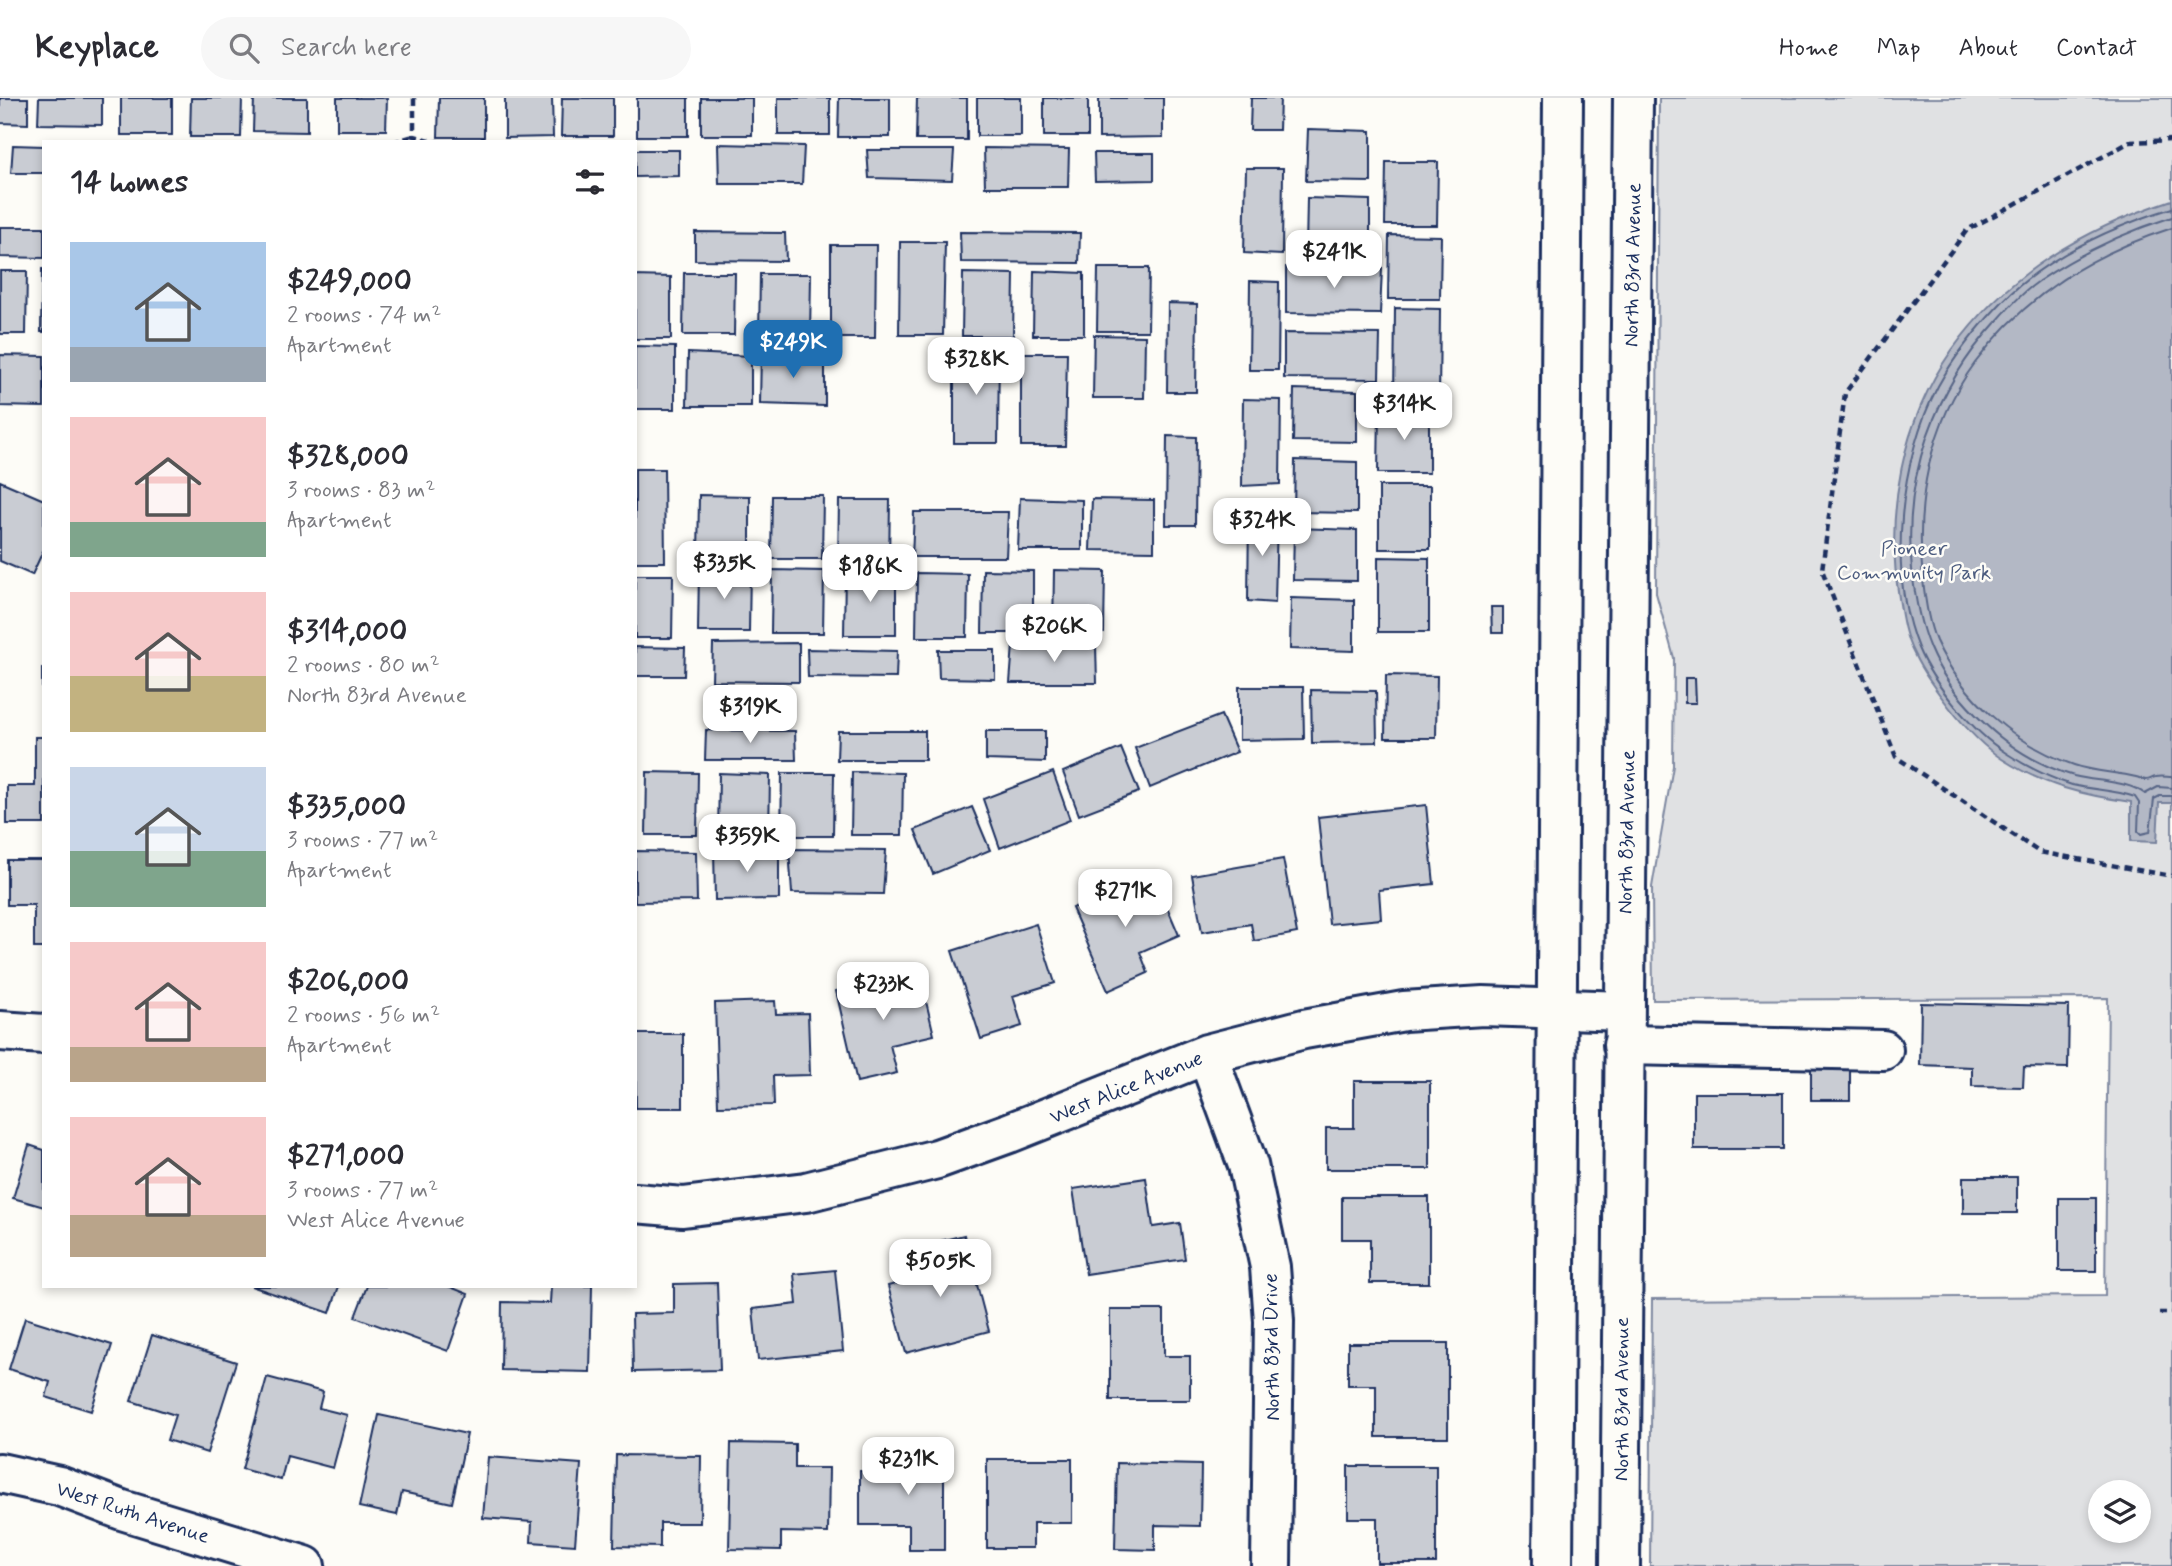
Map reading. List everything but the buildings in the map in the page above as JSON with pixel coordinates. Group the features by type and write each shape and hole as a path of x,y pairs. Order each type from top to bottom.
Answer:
{"main road":[{"path":"1553,1566 1563,98"},
{"name":"North 83rd Avenue","path":"1620,1566 1633,98"},
{"name":"West Alice Avenue","path":"637,1203 684,1207 806,1192 937,1159 1207,1054 1304,1029 1404,1011 1483,1006 1558,1010 1624,1028 1883,1050"},
{"path":"0,1031 42,1034"},
{"name":"North 83rd Drive","path":"1207,1054 1248,1165 1270,1266 1274,1321 1270,1566"},
{"name":"West Ruth Avenue","path":"0,1473 59,1486 122,1510 305,1566"}],"path":[{"path":"414,98 414,135"},
{"path":"399,140 414,135 431,140"},
{"path":"2172,140 2130,142 1967,230 1845,393 1822,570 1896,757 2039,852 2172,876"},
{"path":"2159,1313 2172,1313"}],"green space":[{"name":"Pioneer Community Park","path":"1659,98 2172,98 2172,1566 1650,1566 1652,1299 2105,1296 2108,998 1653,1000 1652,887 1673,766 1674,658 1656,593"}],"water":[{"path":"2172,200 2172,803 2159,803 2157,842 2131,841 2131,802 2049,783 1995,754 1967,728 1921,668 1906,634 1900,605 1895,566 1896,500 1910,437 1935,378 1952,350 1997,298 2023,276 2078,240"}]}
